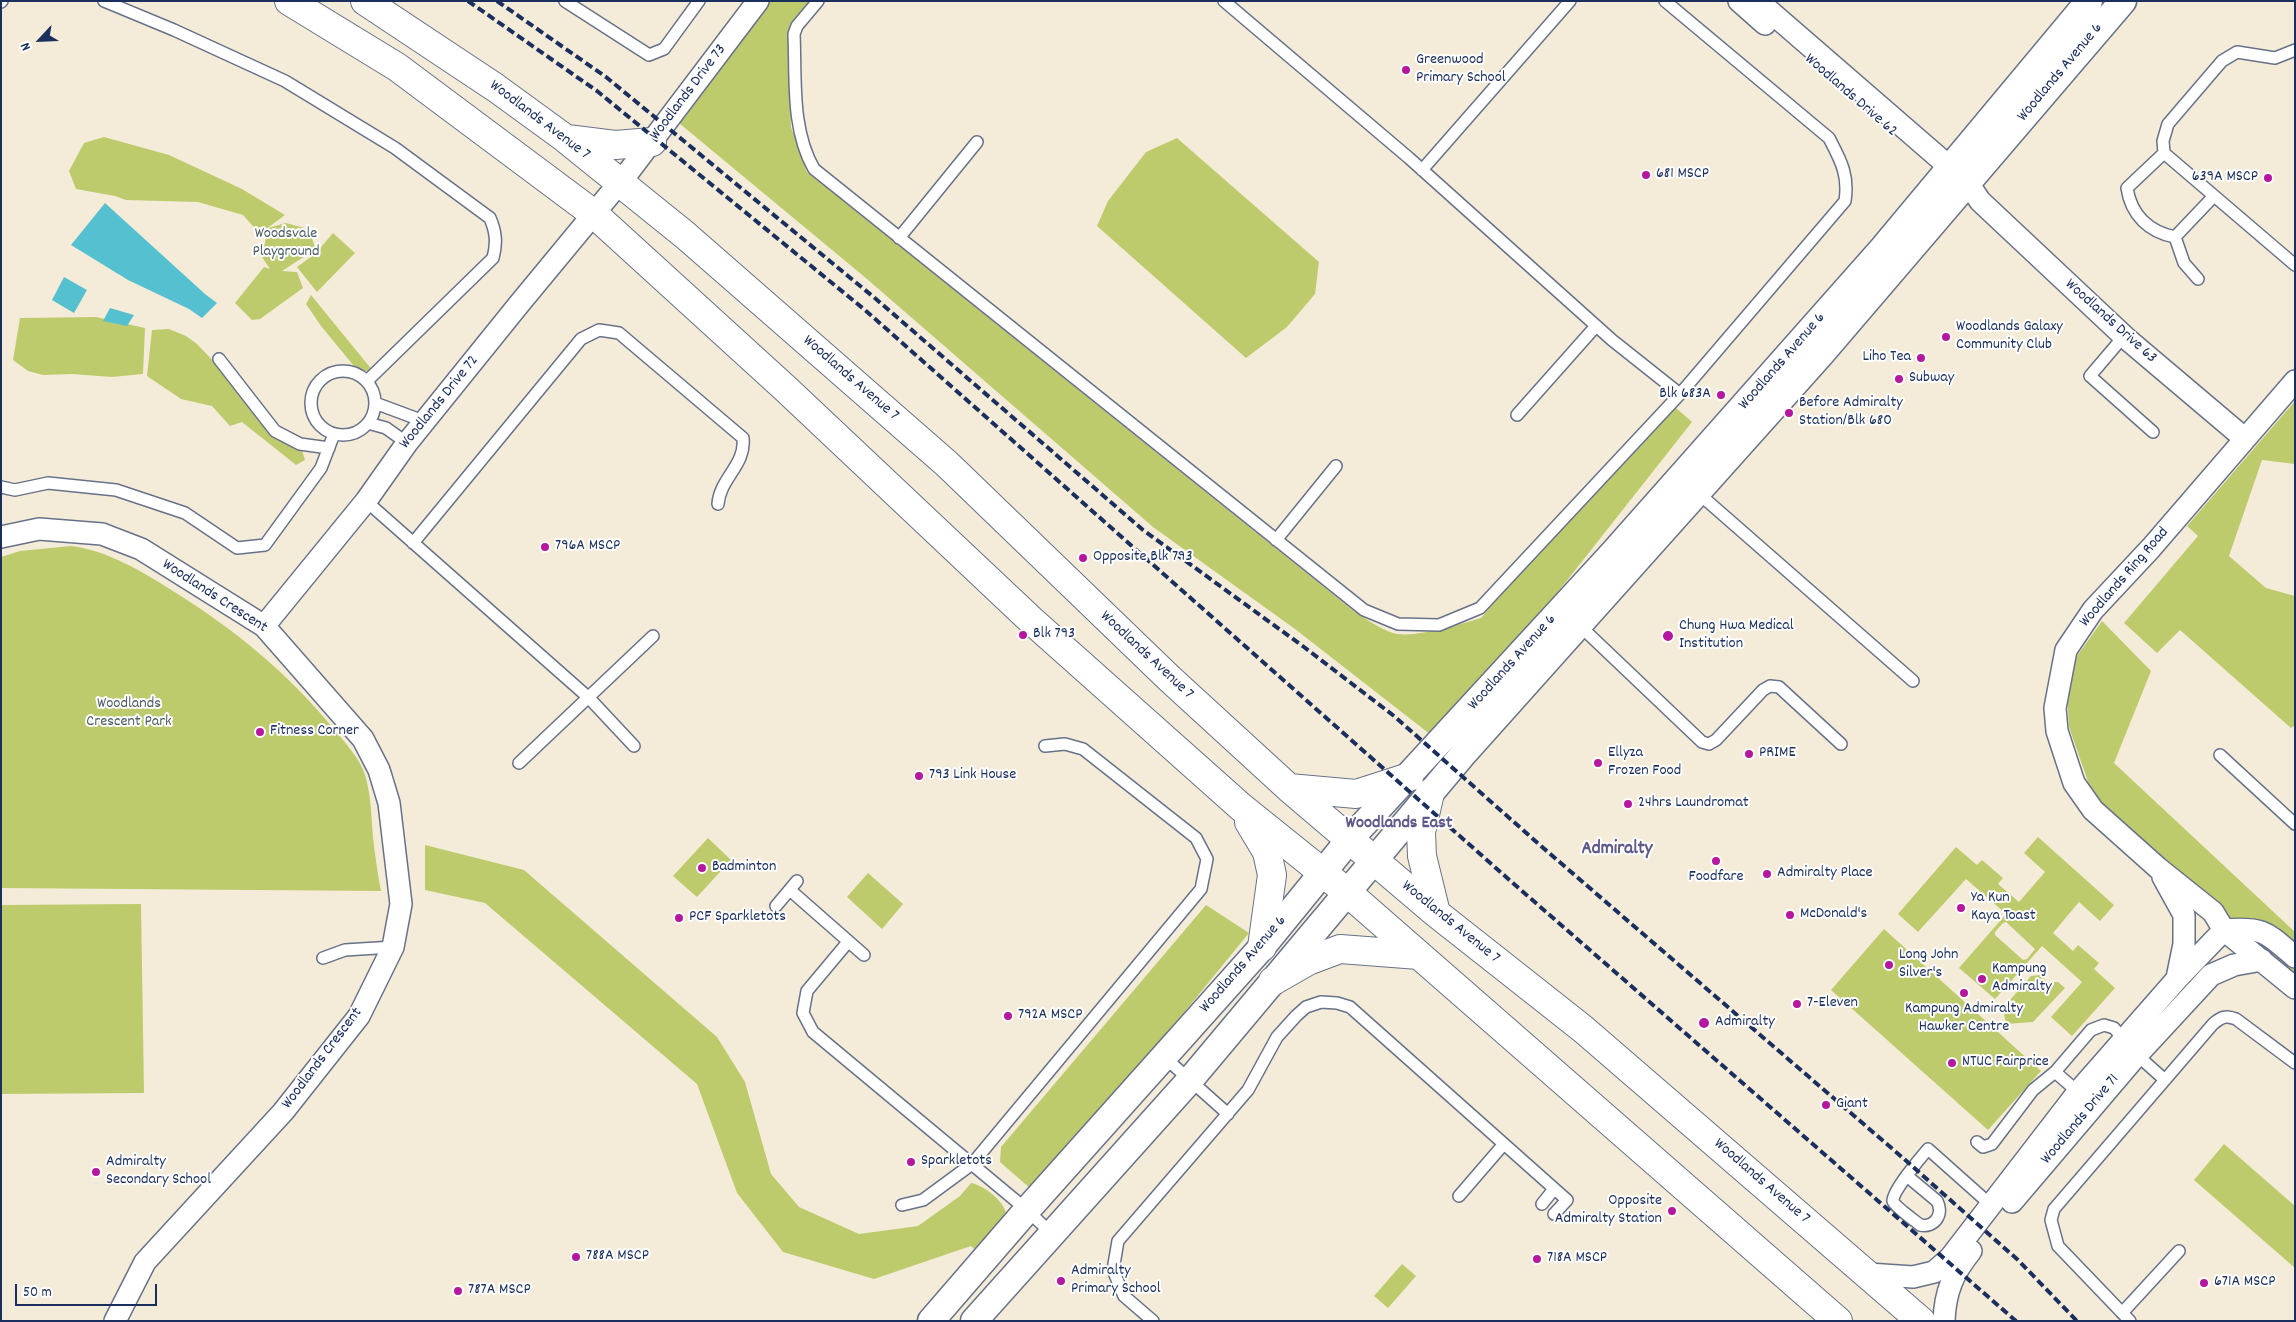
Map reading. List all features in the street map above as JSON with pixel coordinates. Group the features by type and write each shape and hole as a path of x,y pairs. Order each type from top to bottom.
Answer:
{"main road":[{"path":"289,1 397,67 594,214 779,382 1031,620 1241,807 1348,893 1838,1321"},
{"name":"Woodlands Avenue 7","path":"365,1 496,88 566,139 685,234 947,464 1170,680 1289,788 1436,913 1583,1029 1921,1321"},
{"path":"566,139 632,146 652,142"},
{"path":"1289,788 1356,794 1409,777"},
{"path":"1430,793 1421,832 1422,856 1436,913"},
{"path":"1241,807 1267,852 1272,875 1262,947"},
{"path":"1273,981 1308,960 1340,949 1418,956"}],"street":[{"name":"Woodlands Drive 73","path":"619,183 758,1"},
{"name":"Woodlands Drive 62","path":"1739,1 1961,184"},
{"name":"Woodlands Drive 62","path":"1758,1 1961,184"},
{"name":"Woodlands Avenue 6","path":"932,1321 1027,1210 1262,947 1350,838 1409,777 1720,434 1877,255 1961,184 2090,1"},
{"name":"Woodlands Avenue 6","path":"974,1321 1190,1080 1430,793 1578,624 1821,354 1961,184 2123,1"},
{"name":"Woodlands Drive 72","path":"264,626 366,500 407,443 619,183"},
{"name":"Woodlands Drive 63","path":"1961,184 2124,336 2244,438"},
{"name":"Woodlands Ring Road","path":"2295,381 2151,548 2093,610 2066,650 2055,708 2057,731 2074,783 2093,810 2158,868 2213,912 2224,930 2295,988"},
{"name":"Woodlands Crescent","path":"1,537 39,529 102,534 141,549 264,626 363,739 379,770 389,803 401,904 393,947 359,1016 284,1112 145,1262 115,1321"},
{"name":"Woodlands Drive 71","path":"2158,868 2184,915 2184,944 2177,979"},
{"path":"2224,930 2246,928 2266,933 2295,957"},
{"name":"Woodlands Drive 71","path":"1944,1321 1949,1286 1959,1266 2114,1083 2130,1047 2177,979 2224,930"},
{"name":"Woodlands Drive 71","path":"1868,1274 1913,1277 1934,1272 1950,1258 1992,1206 2078,1092 2211,975 2234,965 2262,960"}],"lane":[{"path":"104,1 174,30 285,81 395,148 490,218 496,238 493,258 367,381"},
{"path":"566,1 649,55 664,49 699,1"},
{"path":"818,1 797,26 794,34 799,128 805,153 814,169 1364,610 1398,624 1439,625 1480,608 1680,394 1845,201 1848,184 1841,160 1829,138 1665,1"},
{"path":"1224,1 1422,170 1596,326 1680,394"},
{"path":"1422,170 1570,1"},
{"path":"2295,50 2275,58 2237,52 2222,61 2168,124 2163,141 2164,153 2213,197 2295,265"},
{"path":"899,238 977,142"},
{"path":"2164,153 2127,188 2129,202 2146,224 2163,235 2175,237"},
{"path":"2175,237 2213,197"},
{"path":"2175,237 2184,263 2198,279"},
{"path":"1517,415 1596,326"},
{"path":"413,543 581,339 599,330 619,333 743,438 743,454 720,492 718,504"},
{"path":"2124,336 2090,376 2153,432"},
{"path":"219,359 275,431 300,444 329,448"},
{"path":"339,371 354,373 367,381 373,391 375,403 374,414 368,423 359,431 347,435 334,434 323,429 314,417 310,402 314,387 325,376 339,371"},
{"path":"375,403 426,422"},
{"path":"368,423 386,428 407,443"},
{"path":"1,487 15,490 48,483 116,490 185,513 237,548 264,545 321,468 334,434"},
{"path":"1276,540 1336,466"},
{"path":"1697,492 1914,681"},
{"path":"366,500 589,698 634,746"},
{"path":"1578,624 1702,742 1709,744 1716,740 1763,690 1770,686 1779,687 1841,744"},
{"path":"519,763 653,636"},
{"path":"902,1205 923,1200 972,1164 1201,889 1208,859 1196,838 1083,749 1065,744 1045,746"},
{"path":"2220,755 2295,824"},
{"path":"776,906 793,886 848,942 864,955"},
{"path":"848,942 807,991 803,1013 813,1032 1027,1210 1052,1234"},
{"path":"323,958 345,950 393,947"},
{"path":"1153,1321 1124,1296 1113,1270 1118,1241 1248,1090 1277,1037 1306,1008 1321,1002 1337,1003 1350,1007 1567,1200 1554,1214"},
{"path":"2179,1251 2126,1317 2058,1246 2051,1220 2054,1209 2213,1024 2228,1016 2243,1024 2295,1063"},
{"path":"1977,1142 1983,1147 1992,1144 2033,1090 2055,1072 2091,1030 2097,1026 2104,1025 2114,1028 2130,1047 2165,1080"},
{"path":"1163,1056 1228,1114"},
{"path":"2055,1072 2078,1092 2092,1093 2114,1083"},
{"path":"1458,1196 1503,1145"},
{"path":"1907,1176 1937,1201 1940,1206 1937,1219 1931,1224 1920,1225 1893,1202 1895,1193 1907,1176 1928,1149 1992,1206"},
{"path":"1542,1204 1554,1189"}],"green space":[{"path":"770,1 810,1 788,31 791,127 807,172 1355,612 1388,631 1412,634 1449,627 1481,618 1667,400 1692,422 1550,602 1431,735 1295,629 1153,527 867,279 679,123"},
{"path":"104,137 169,155 242,189 285,215 262,232 258,232 243,215 198,202 126,200 115,196 76,189 69,171 84,143"},
{"path":"1177,138 1319,262 1315,294 1287,327 1246,358 1097,226 1108,201 1146,152"},
{"name":"Woodsvale Playground","path":"286,223 308,229 316,249 282,271 297,272 303,288 260,319 252,320 235,303 264,267 270,269 262,257 268,228"},
{"path":"333,233 355,253 317,292 297,267 316,253"},
{"path":"311,295 373,371 358,371 321,326 306,304"},
{"path":"96,317 145,328 143,374 112,377 72,374 43,375 28,371 13,360 20,318"},
{"path":"169,329 186,336 197,344 218,366 256,416 300,444 305,460 296,465 242,422 230,426 212,406 181,399 147,376 152,330"},
{"path":"2295,401 2295,464 2262,460 2229,556 2266,588 2295,596 2295,725 2291,728 2180,630 2157,653 2124,623 2198,536 2187,526"},
{"name":"Woodlands Crescent Park","path":"71,546 112,557 149,576 196,606 259,653 316,708 351,750 363,769 369,792 374,846 381,891 1,888 1,557 20,551"},
{"path":"2102,621 2151,671 2114,763 2295,932 2295,976 2093,796 2069,727 2067,693 2077,656"},
{"path":"2038,837 2114,905 2100,921 2079,902 2053,933 2073,951 2078,945 2099,963 2094,969 2115,988 2072,1036 2051,1017 2082,982 2042,946 1995,999 1959,968 2006,914 1966,879 1918,932 1898,914 1956,847 1977,865 1982,860 2003,878 1998,884 2019,902 2045,872 2024,853","holes":["2006,922 2035,949 2027,959 2023,960 1995,935 1995,932"]},
{"name":"Badminton","path":"708,838 731,860 697,897 673,876"},
{"path":"425,845 524,870 717,1037 745,1082 771,1174 799,1207 859,1234 918,1226 960,1196 971,1183 986,1189 1003,1205 1006,1212 1007,1226 982,1256 971,1246 874,1279 783,1252 737,1193 697,1084 485,903 425,890"},
{"path":"868,873 903,904 882,929 847,897"},
{"path":"141,904 144,1093 1,1094 1,905"},
{"path":"1206,905 1249,933 1043,1185 1031,1189 1000,1162 1001,1147"},
{"path":"1884,929 2041,1071 1988,1130 1831,990"},
{"path":"2040,975 2047,982 2058,982 2065,988 2033,1022 2006,1024 2003,1008 2031,976"},
{"path":"2224,1144 2295,1206 2295,1268 2194,1180"},
{"path":"1402,1264 1416,1276 1388,1308 1374,1296"}],"water":[{"path":"105,203 217,303 202,318 189,309 128,280 71,245"},
{"path":"64,277 87,290 74,313 52,300"},
{"path":"110,308 134,315 127,326 103,321"}],"railway":[{"path":"468,1 597,91 865,310 1514,884 2016,1321"},
{"path":"497,1 606,77 876,299 1143,530 1304,647 1394,716 1541,846 1903,1158 2018,1260 2077,1321"}],"place":[{"name":"Greenwood Primary School","path":"1406,70"},
{"name":"681 MSCP","path":"1646,175"},
{"name":"639A MSCP","path":"2268,178"},
{"name":"Woodlands Galaxy Community Club","path":"1946,337"},
{"name":"Liho Tea","path":"1921,358"},
{"name":"Subway","path":"1899,379"},
{"name":"Blk 683A","path":"1721,395"},
{"name":"Before Admiralty Station/Blk 680","path":"1789,413"},
{"name":"796A MSCP","path":"545,547"},
{"name":"Opposite Blk 793","path":"1083,558"},
{"name":"Blk 793","path":"1023,635"},
{"name":"Chung Hwa Medical Institution","path":"1668,636"},
{"name":"Fitness Corner","path":"260,732"},
{"name":"PRIME","path":"1749,754"},
{"name":"Ellyza Frozen Food","path":"1598,763"},
{"name":"793 Link House","path":"919,776"},
{"name":"24hrs Laundromat","path":"1628,804"},
{"name":"Foodfare","path":"1716,861"},
{"name":"Badminton","path":"702,868"},
{"name":"Admiralty Place","path":"1767,874"},
{"name":"Ya Kun Kaya Toast","path":"1961,908"},
{"name":"McDonald's","path":"1790,915"},
{"name":"PCF Sparkletots","path":"679,918"},
{"name":"Long John Silver's","path":"1889,965"},
{"name":"Kampung Admiralty","path":"1982,979"},
{"name":"Kampung Admiralty Hawker Centre","path":"1964,993"},
{"name":"7-Eleven","path":"1797,1004"},
{"name":"792A MSCP","path":"1008,1016"},
{"name":"Admiralty","path":"1704,1023"},
{"name":"NTUC Fairprice","path":"1952,1063"},
{"name":"Giant","path":"1826,1105"},
{"name":"Sparkletots","path":"911,1162"},
{"name":"Admiralty Secondary School","path":"96,1172"},
{"name":"Opposite Admiralty Station","path":"1672,1211"},
{"name":"788A MSCP","path":"576,1257"},
{"name":"718A MSCP","path":"1537,1259"},
{"name":"Admiralty Primary School","path":"1061,1281"},
{"name":"671A MSCP","path":"2204,1283"},
{"name":"787A MSCP","path":"458,1291"}],"district":[{"name":"Woodlands East","path":"1399,825"},
{"name":"Admiralty","path":"1617,850"}]}
